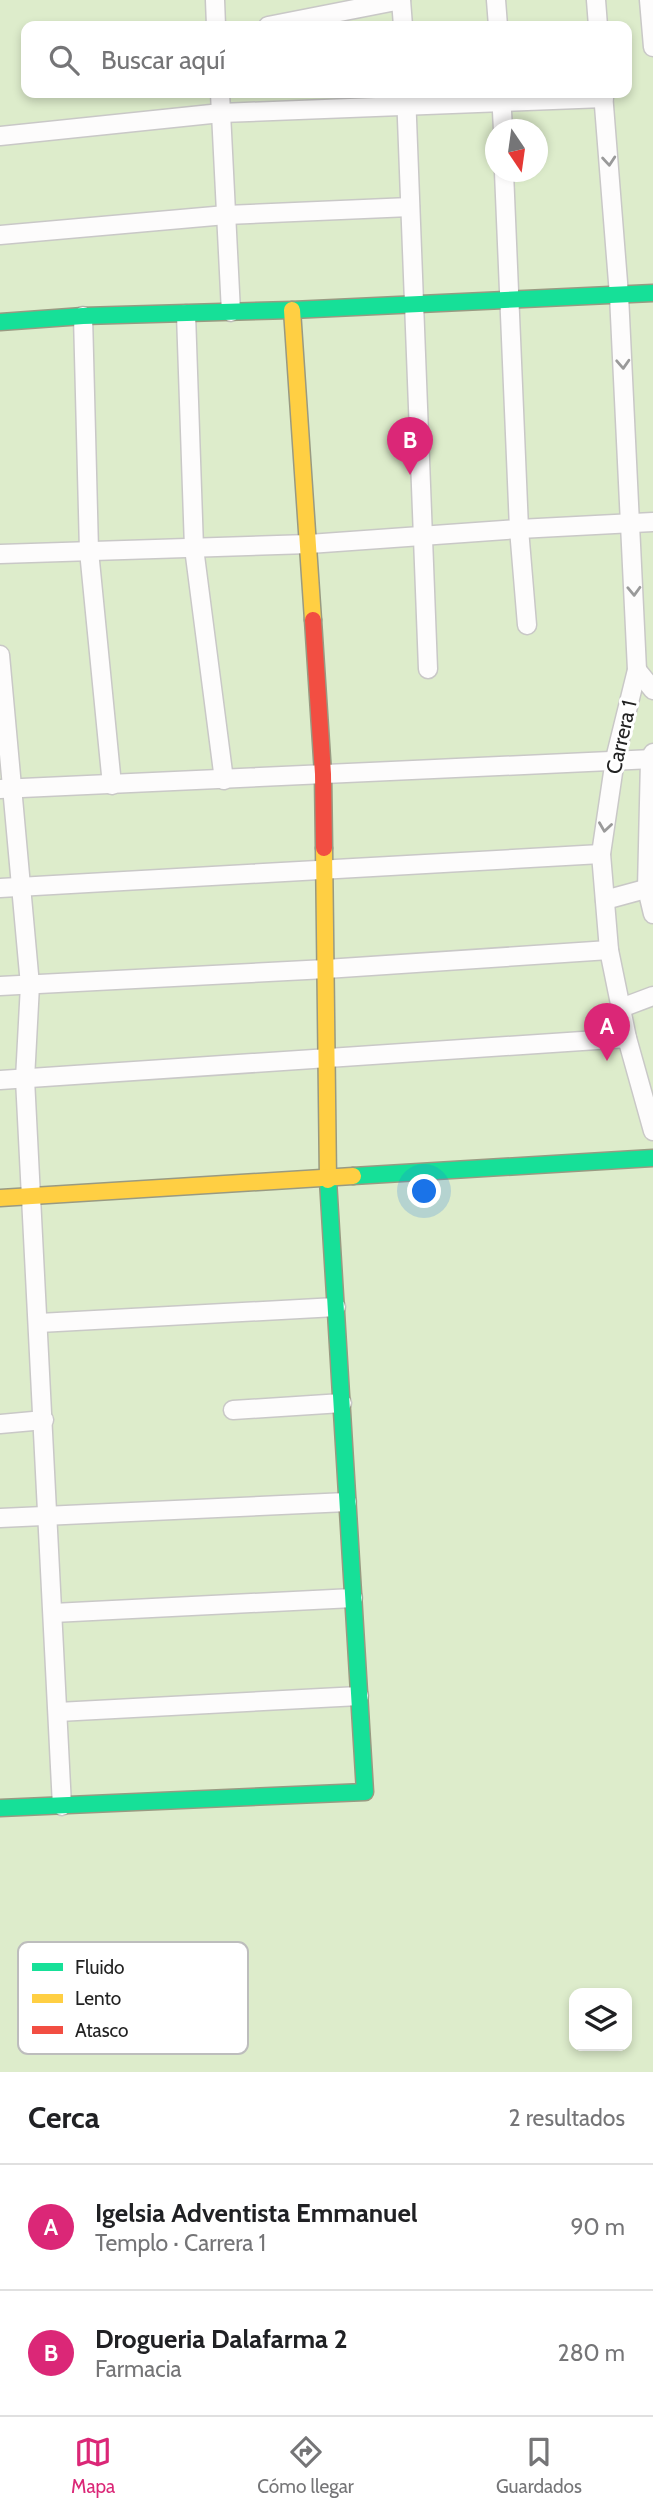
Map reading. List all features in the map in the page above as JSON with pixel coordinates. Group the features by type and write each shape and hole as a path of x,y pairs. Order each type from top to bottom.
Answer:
{"street":[{"path":"215,0 216,21"},
{"path":"294,21 401,0 403,21"},
{"path":"496,0 498,21"},
{"path":"596,0 598,21"},
{"path":"651,3 653,47"},
{"path":"220,98 231,312"},
{"path":"0,136 221,113 407,100 501,98 502,119"},
{"name":"Carrera 1","path":"603,98 619,295 637,670 615,759 601,854 609,950 627,1038 651,1122"},
{"path":"407,100 412,305 428,669"},
{"path":"504,182 519,528 527,625"},
{"path":"0,235 226,215 410,207"},
{"path":"0,322 83,316 292,310 653,293"},
{"path":"0,1808 365,1792 328,1178 323,774 292,310"},
{"path":"186,314 194,548 224,780"},
{"path":"83,316 89,551 112,785"},
{"path":"0,554 309,544 519,528 653,522"},
{"path":"0,655 7,789 21,886 30,985 25,1079 62,1806"},
{"path":"637,670 653,690"},
{"path":"7,789 652,758 650,888 653,914"},
{"path":"0,888 601,854"},
{"path":"605,900 650,888"},
{"path":"0,986 326,970 609,950"},
{"path":"621,1008 653,996"},
{"path":"0,1080 627,1038"},
{"path":"0,1198 653,1158"},
{"path":"39,1323 336,1307"},
{"path":"233,1410 342,1403"},
{"path":"0,1424 44,1420"},
{"path":"0,1518 347,1502"},
{"path":"53,1613 353,1598"},
{"path":"58,1712 359,1696"}],"green space":[{"path":"0,0 653,0 653,2072 0,2072"}],"traffic: fast":[{"path":"0,322 83,316 292,310 653,293"},
{"path":"353,1176 653,1158"},
{"path":"0,1808 365,1792 328,1180"}],"traffic: slow":[{"path":"292,310 313,620"},
{"path":"324,848 328,1180"},
{"path":"0,1198 353,1176"}],"traffic: jam":[{"path":"313,620 323,774 324,848"}],"place":[{"name":"Drogueria Dalafarma 2","path":"410,475"},
{"name":"Igelsia Adventista Emmanuel","path":"607,1061"}]}
